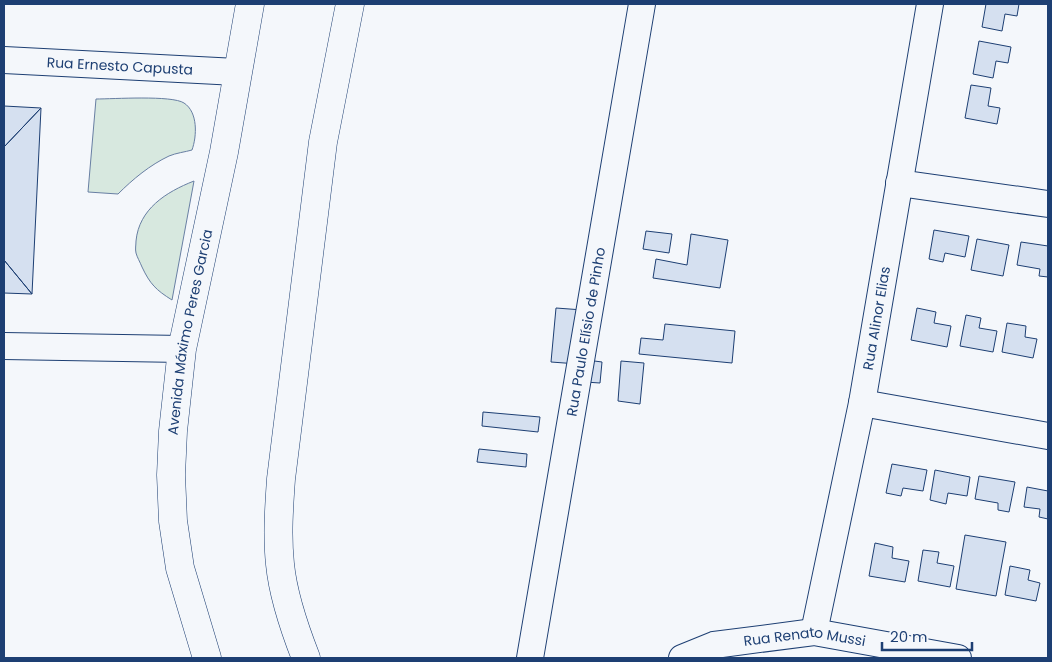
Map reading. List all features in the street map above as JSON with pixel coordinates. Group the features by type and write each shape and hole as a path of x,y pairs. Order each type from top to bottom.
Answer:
{"main road":[{"name":"Avenida Máximo Peres Garcia","path":"207,658 180,568 173,521 171,475 173,431 182,349 224,152 250,4"},
{"path":"306,658 288,602 280,565 281,479 323,142 350,4"}],"street":[{"name":"Rua Paulo Elísio de Pinho","path":"530,658 642,4"},
{"name":"Rua Alinor Elias","path":"814,632 862,404 930,4"},
{"name":"Rua Ernesto Capusta","path":"4,60 237,72"},
{"path":"899,183 1048,204"},
{"path":"4,346 182,349"},
{"path":"862,404 1048,436"},
{"name":"Rua Renato Mussi","path":"682,658 714,645 814,632 958,658"}],"shaded area":[{"path":"155,98 184,103 189,107 194,118 195,138 192,150 172,155 155,164 118,194 88,192 96,99"},
{"path":"194,181 172,300 158,290 151,282 136,255 138,230 148,211 164,196"}],"building":[{"path":"986,4 1019,4 1017,16 1005,14 1002,31 982,27"},
{"path":"979,41 1011,47 1008,63 996,61 993,78 973,74"},
{"path":"971,85 991,88 988,106 1000,108 997,124 965,118"},
{"path":"4,106 41,108 4,147"},
{"path":"41,108 32,294 4,260 4,147"},
{"path":"934,230 969,236 965,257 945,253 943,262 929,259"},
{"path":"646,231 672,234 669,253 643,249"},
{"path":"691,234 728,240 720,288 653,278 656,259 687,265"},
{"path":"977,239 1009,245 1003,276 971,270"},
{"path":"1021,242 1048,246 1048,277 1039,276 1040,269 1017,265"},
{"path":"4,260 32,294 4,293"},
{"path":"556,308 583,310 578,364 551,362"},
{"path":"917,308 936,312 934,323 951,326 947,347 911,340"},
{"path":"966,315 981,318 979,328 997,331 993,352 960,346"},
{"path":"1007,323 1026,326 1025,337 1037,339 1033,358 1002,352"},
{"path":"665,324 735,331 732,363 639,354 641,338 663,340"},
{"path":"587,360 602,362 600,383 585,382"},
{"path":"621,361 644,363 640,404 618,401"},
{"path":"483,412 540,417 538,432 482,426"},
{"path":"479,449 527,454 526,467 477,462"},
{"path":"892,464 927,470 923,491 903,488 901,496 886,493"},
{"path":"935,470 970,477 967,496 948,493 946,504 930,500"},
{"path":"979,476 1015,482 1009,512 998,510 998,503 975,499"},
{"path":"1027,487 1048,491 1048,519 1039,517 1040,509 1024,507"},
{"path":"965,535 1006,542 996,596 956,589"},
{"path":"875,543 893,547 892,558 909,561 905,582 869,576"},
{"path":"923,550 939,552 937,563 954,566 950,587 918,581"},
{"path":"1010,566 1030,570 1028,580 1040,583 1036,601 1005,595"}]}
